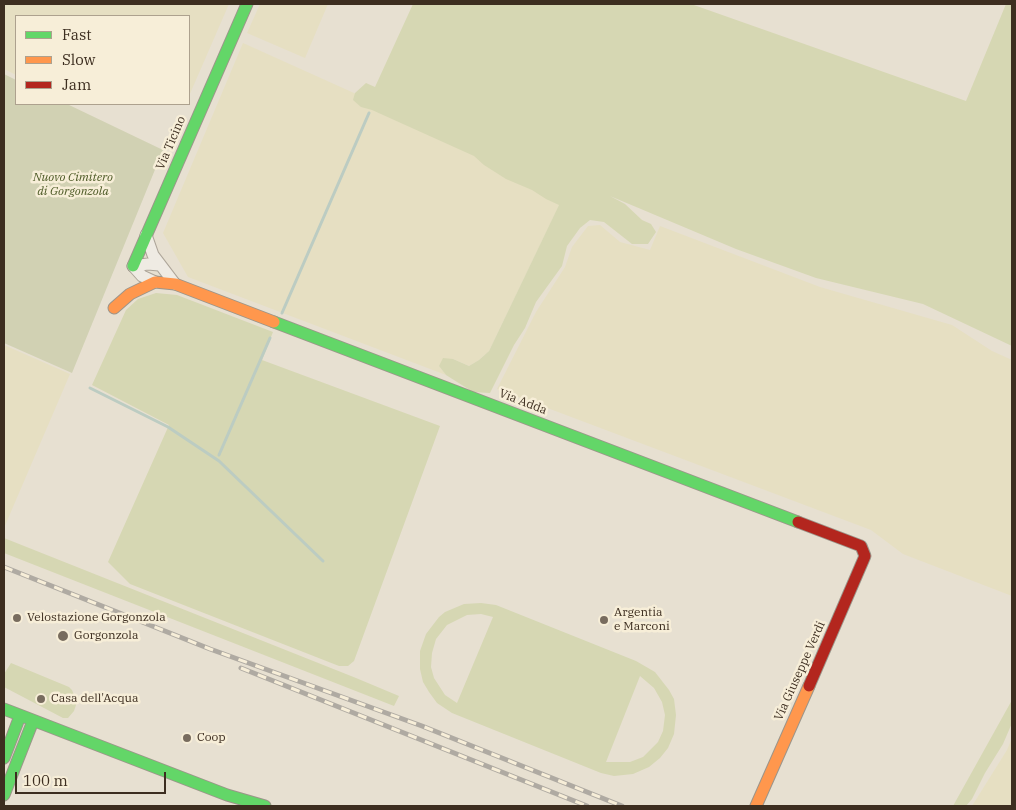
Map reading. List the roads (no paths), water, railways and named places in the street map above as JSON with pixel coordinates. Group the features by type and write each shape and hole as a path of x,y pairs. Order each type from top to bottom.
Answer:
{"street":[{"name":"Via Ticino","path":"133,266 247,4"},
{"name":"Via Adda","path":"146,235 151,252 159,265 176,284"},
{"path":"133,266 159,265"},
{"name":"Via Adda","path":"133,266 142,276 155,282 176,284 862,546"},
{"path":"114,308 136,290 155,282"},
{"name":"Via Giuseppe Verdi","path":"756,806 863,562 865,556 862,546"},
{"path":"4,709 227,794 265,806"},
{"path":"4,758 20,716"},
{"path":"4,795 33,721"}],"waterway":[{"path":"282,313 369,113"},
{"path":"219,455 270,338"},
{"path":"90,388 168,427 219,461 323,561"}],"railway":[{"path":"4,567 210,649 422,726 622,806"},
{"path":"241,668 587,806"}],"place":[{"name":"Velostazione Gorgonzola","path":"17,618"},
{"name":"Argentia e Marconi","path":"604,620"},
{"name":"Gorgonzola","path":"63,636"},
{"name":"Casa dell'Acqua","path":"41,699"},
{"name":"Coop","path":"187,738"}],"park label":[{"name":"Nuovo Cimitero di Gorgonzola","path":"73,185"}]}
